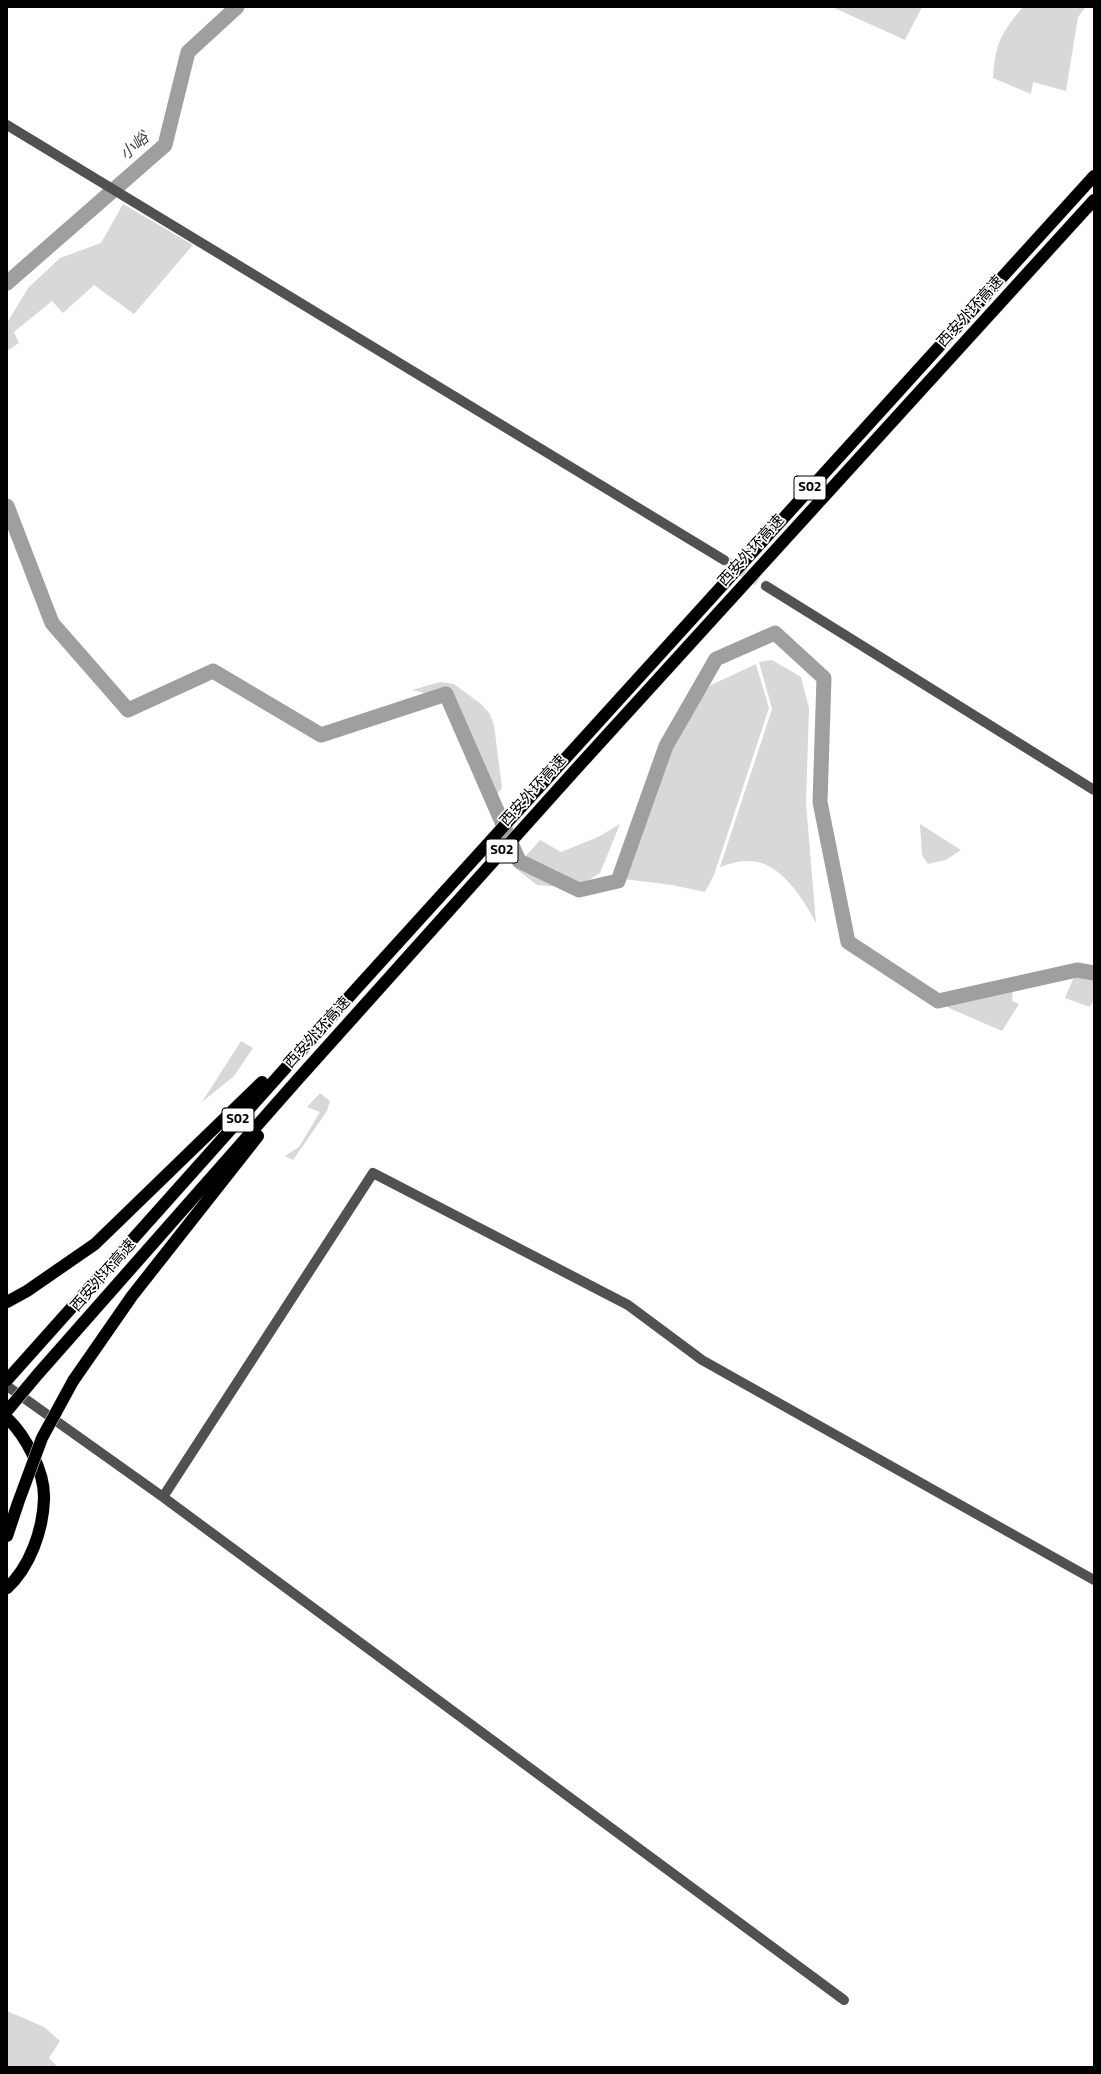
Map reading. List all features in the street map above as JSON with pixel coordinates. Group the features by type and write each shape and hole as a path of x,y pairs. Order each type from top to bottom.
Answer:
{"highway":[{"name":"西安外环高速","path":"7,1380 356,988 1094,176"},
{"name":"西安外环高速","path":"7,1411 38,1374 538,810 1094,200"},
{"path":"7,1302 27,1291 95,1244 184,1160 356,988"},
{"path":"7,1536 42,1438 73,1381 132,1296 219,1184 366,1003"},
{"path":"7,1418 22,1435 38,1468 44,1499 40,1528 29,1558 13,1582 7,1588"}],"street":[{"path":"7,125 138,206 724,560"},
{"path":"766,586 1094,790"},
{"path":"163,1497 373,1173 628,1305 702,1360 1094,1580"},
{"path":"7,1386 163,1497 844,2000"}],"shaded area":[{"path":"832,7 922,7 905,40"},
{"path":"1023,7 1086,7 1078,17 1066,91 1033,82 1031,94 993,78 995,56 1000,40 1009,24"},
{"path":"123,204 193,245 134,314 94,285 63,313 52,301 14,332 19,343 7,351 7,323 28,288 60,258 101,243"},
{"path":"772,660 801,677 809,708 806,803 816,923 789,882 770,867 759,862 748,861 737,862 720,867 772,709 759,662"},
{"path":"756,664 769,708 714,875 705,892 672,885 615,878 619,874 643,826 685,705 709,686"},
{"path":"440,682 454,684 481,704 490,714 494,725 502,788 489,804 478,750 462,716 437,696 412,690"},
{"path":"620,824 600,873 576,888 537,885 515,868 540,840 561,852 598,837"},
{"path":"920,824 961,850 946,860 928,864 922,855"},
{"path":"1076,972 1094,972 1094,999 1090,1007 1065,998"},
{"path":"1013,987 1012,1001 1019,1004 1002,1031 951,1009 940,1002"},
{"path":"241,1041 253,1048 234,1076 202,1102"},
{"path":"320,1093 330,1101 327,1111 293,1160 285,1156 299,1147 320,1112 307,1107"},
{"path":"7,2011 44,2027 60,2041 49,2058 58,2067 7,2067"}],"waterway":[{"name":"小峪","path":"7,283 165,145 188,52 237,7"},
{"path":"7,506 52,623 128,710 213,671 321,735 446,694 519,861 579,890 618,881 666,746 716,659 775,633 824,678 820,802 848,942 938,1001 1077,970 1094,973"}],"tunnel":[{"path":"724,560 766,586"}]}
